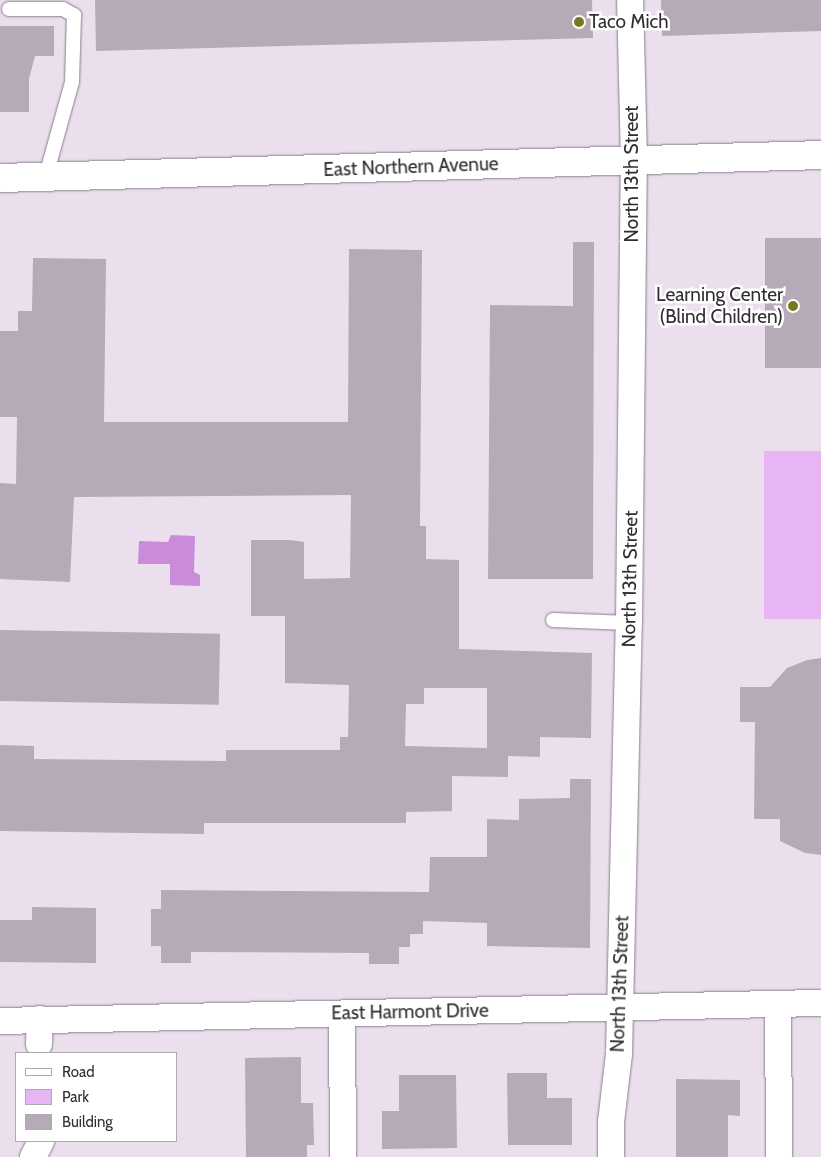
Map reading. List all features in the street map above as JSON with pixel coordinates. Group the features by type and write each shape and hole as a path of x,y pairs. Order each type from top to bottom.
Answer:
{"main road":[{"name":"East Northern Avenue","path":"0,178 821,155"}],"street":[{"name":"North 13th Street","path":"612,1157 619,1008 629,623 634,161 630,0"},
{"name":"East Harmont Drive","path":"0,1021 821,1003"},
{"path":"778,1004 779,1157"},
{"path":"342,1014 344,1157"},
{"path":"37,1050 40,1019"},
{"path":"25,1142 32,1157"},
{"path":"32,1157 40,1142"}],"lane":[{"path":"9,9 63,9 74,15 72,82 46,176"},
{"path":"553,620 629,623"}],"green space":[{"path":"764,451 821,451 821,619 764,619"}],"shaded area":[{"path":"171,535 195,536 194,572 200,575 200,586 170,585 170,564 138,564 139,541 168,542"}],"building":[{"path":"95,0 592,0 593,38 96,51"},
{"path":"661,0 821,0 821,31 662,36"},
{"path":"0,26 54,26 54,56 35,56 29,79 29,112 0,112"},
{"name":"Learning Center (Blind Children)","path":"765,238 821,238 821,368 765,368"},
{"path":"573,242 594,242 593,579 488,579 490,305 573,306"},
{"path":"349,249 422,250 420,526 426,526 426,559 459,560 459,649 592,653 591,738 540,737 540,757 508,756 508,777 452,776 452,811 406,812 406,823 204,823 204,834 0,831 0,745 34,746 34,759 226,761 226,750 340,750 340,737 348,737 349,685 285,683 285,616 251,616 251,540 304,542 304,579 350,578 351,495 74,497 70,582 0,579 0,483 16,484 17,417 0,417 0,331 18,331 18,311 32,311 33,258 106,259 104,422 348,422","holes":["424,688 487,688 487,748 405,746 406,704 424,704"]},
{"path":"0,630 220,634 219,705 0,701"},
{"path":"821,658 821,855 805,853 780,841 780,819 754,819 755,722 740,722 740,687 770,687 787,668 807,660"},
{"path":"570,779 591,779 590,948 487,946 487,923 423,921 423,934 410,934 410,947 399,947 399,964 369,964 369,953 191,952 191,963 161,963 161,946 151,946 151,909 161,909 161,890 429,892 430,857 487,857 487,819 519,820 519,799 570,798"},
{"path":"32,907 96,908 96,963 0,962 0,920 32,920"},
{"path":"301,1057 301,1103 313,1103 314,1145 307,1145 307,1157 246,1157 245,1058"},
{"path":"507,1073 547,1073 547,1098 572,1098 572,1145 508,1145"},
{"path":"399,1075 456,1075 457,1148 382,1149 382,1111 399,1111"},
{"path":"676,1079 740,1080 740,1116 728,1115 728,1157 676,1157"}],"place":[{"name":"Taco Mich","path":"579,22"},
{"name":"Learning Center (Blind Children)","path":"793,306"}]}
